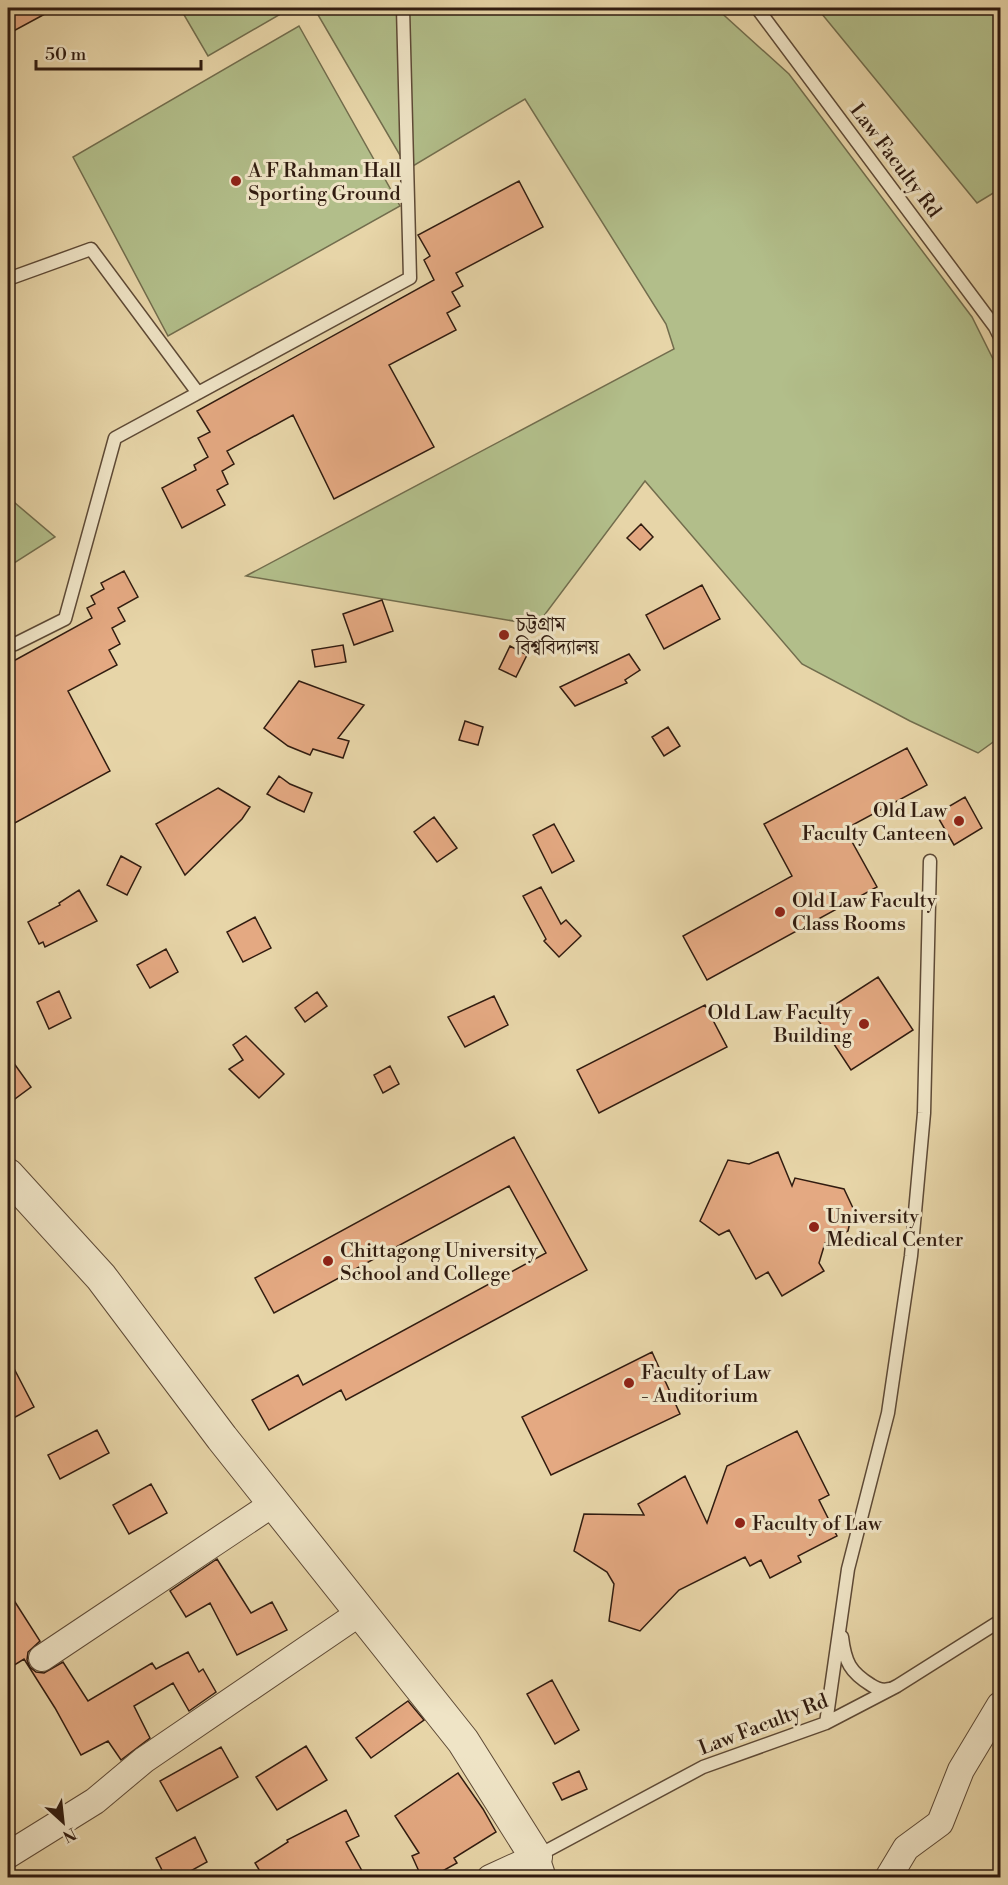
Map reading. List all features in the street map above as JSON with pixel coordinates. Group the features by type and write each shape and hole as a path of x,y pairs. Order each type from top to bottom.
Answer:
{"street":[{"path":"11,1187 101,1277 222,1438 463,1741 539,1867 490,1878"},
{"path":"42,1658 274,1503"},
{"path":"8,1855 96,1801 144,1760 362,1612"},
{"path":"888,1878 906,1848 940,1823 961,1770 1000,1705"}],"lane":[{"path":"8,646 65,619 115,438 410,278 403,8"},
{"name":"Law Faculty Rd","path":"757,8 995,327 1000,338"},
{"path":"8,279 91,249 198,393"},
{"path":"826,1723 848,1569 888,1413 911,1256 924,1113 930,861"},
{"path":"840,1621 847,1662 852,1671 883,1690 897,1686"},
{"name":"Law Faculty Rd","path":"539,1867 703,1767 826,1723 897,1686 1000,1622"}],"green space":[{"path":"180,8 291,8 208,56"},
{"path":"314,8 716,8 789,74 972,317 1000,373 1000,737 978,753 910,721 802,664 645,481 537,625 246,576 674,349 666,324 525,99 408,169"},
{"path":"817,8 1000,8 1000,189 977,203"},
{"name":"A F Rahman Hall Sporting Ground","path":"299,26 400,206 168,336 73,157"},
{"path":"8,497 55,537 8,567"}],"building":[{"path":"8,8 56,8 8,34"},
{"path":"519,181 543,227 456,273 463,286 452,292 460,306 447,313 456,330 389,365 434,447 334,499 293,415 227,451 234,464 222,471 228,484 217,490 225,505 182,528 162,488 196,470 194,465 208,457 198,438 210,432 197,411 434,280 424,260 430,256 418,235"},
{"path":"641,524 653,537 640,550 627,538"},
{"path":"124,571 138,597 118,608 125,621 112,628 120,644 109,650 117,665 68,691 110,771 13,824 8,814 8,664 92,618 87,608 95,604 91,596 104,589 101,583"},
{"path":"702,585 720,619 664,649 646,615"},
{"path":"382,600 393,631 354,645 343,614"},
{"path":"343,645 346,662 315,667 312,650"},
{"path":"510,646 527,655 516,677 499,669"},
{"path":"629,654 640,670 625,680 627,683 575,706 560,687"},
{"path":"299,681 364,705 338,738 349,741 343,758 313,749 310,755 288,746 264,728"},
{"path":"465,721 483,727 478,745 459,740"},
{"path":"668,727 680,746 664,756 652,737"},
{"path":"907,748 927,785 845,829 877,887 707,980 683,936 792,876 764,824"},
{"path":"279,776 290,784 312,793 304,812 267,794"},
{"path":"218,788 250,807 242,819 185,875 156,824"},
{"name":"Old Law Faculty Canteen","path":"965,797 982,828 954,845 936,814"},
{"path":"434,817 457,848 437,862 414,832"},
{"path":"554,824 574,861 552,873 533,835"},
{"path":"121,856 141,867 127,895 107,885"},
{"path":"541,887 561,924 566,920 581,936 559,957 544,941 546,939 523,896"},
{"path":"79,890 97,921 45,947 43,942 39,944 28,922 60,905 59,903"},
{"path":"255,917 271,948 243,962 227,932"},
{"path":"166,949 178,972 150,988 137,965"},
{"name":"Old Law Faculty Building","path":"878,977 913,1030 851,1070 816,1017"},
{"path":"59,991 71,1018 49,1029 37,1002"},
{"path":"317,992 327,1006 305,1022 295,1008"},
{"path":"494,996 508,1025 465,1047 448,1017"},
{"path":"705,1005 727,1047 599,1113 577,1070"},
{"path":"246,1036 284,1074 259,1098 229,1069 243,1060 233,1045"},
{"path":"8,1055 31,1087 8,1104"},
{"path":"390,1066 399,1084 383,1093 374,1075"},
{"name":"Chittagong University School and College","path":"514,1137 587,1270 346,1400 341,1390 269,1430 252,1400 298,1375 303,1385 546,1253 509,1186 274,1313 255,1278"},
{"name":"University Medical Center","path":"778,1152 792,1186 795,1178 844,1189 853,1208 848,1231 825,1243 819,1263 824,1271 782,1296 768,1272 756,1279 729,1230 719,1235 700,1221 728,1160 749,1164"},
{"name":"Faculty of Law - Auditorium","path":"652,1352 680,1414 551,1475 522,1417"},
{"path":"8,1357 34,1407 8,1421"},
{"path":"97,1430 109,1453 60,1479 48,1455"},
{"name":"Faculty of Law","path":"797,1431 829,1495 819,1500 837,1536 798,1556 801,1562 770,1578 761,1560 750,1566 745,1557 679,1590 640,1631 609,1621 614,1584 607,1572 574,1551 584,1514 644,1515 638,1504 685,1476 707,1523 727,1466"},
{"path":"151,1484 167,1513 129,1534 113,1505"},
{"path":"217,1559 251,1613 272,1602 287,1630 237,1655 210,1603 186,1617 170,1591"},
{"path":"8,1591 40,1641 28,1652 27,1660 30,1667 36,1672 44,1673 63,1662 88,1701 152,1663 156,1669 188,1652 199,1672 203,1669 216,1692 189,1711 173,1683 134,1706 150,1738 121,1760 108,1741 81,1755 24,1659 8,1669"},
{"path":"552,1680 579,1730 555,1744 527,1694"},
{"path":"408,1701 424,1720 371,1758 356,1738"},
{"path":"306,1746 327,1780 277,1810 256,1777"},
{"path":"221,1747 238,1777 177,1811 160,1781"},
{"path":"579,1771 587,1789 562,1800 553,1783"},
{"path":"458,1773 496,1832 454,1858 457,1863 430,1878 422,1878 412,1856 419,1853 395,1816"},
{"path":"346,1810 359,1836 346,1842 366,1878 264,1878 255,1863 288,1842 287,1840"},
{"path":"195,1837 207,1862 178,1878 166,1878 156,1858"}],"place":[{"name":"A F Rahman Hall Sporting Ground","path":"236,181"},
{"name":"চট্টগ্রাম বিশ্ববিদ্যালয়","path":"504,635"},
{"name":"Old Law Faculty Canteen","path":"959,821"},
{"name":"Old Law Faculty Class Rooms","path":"780,912"},
{"name":"Old Law Faculty Building","path":"864,1024"},
{"name":"University Medical Center","path":"814,1227"},
{"name":"Chittagong University School and College","path":"328,1261"},
{"name":"Faculty of Law - Auditorium","path":"629,1383"},
{"name":"Faculty of Law","path":"740,1523"}]}
